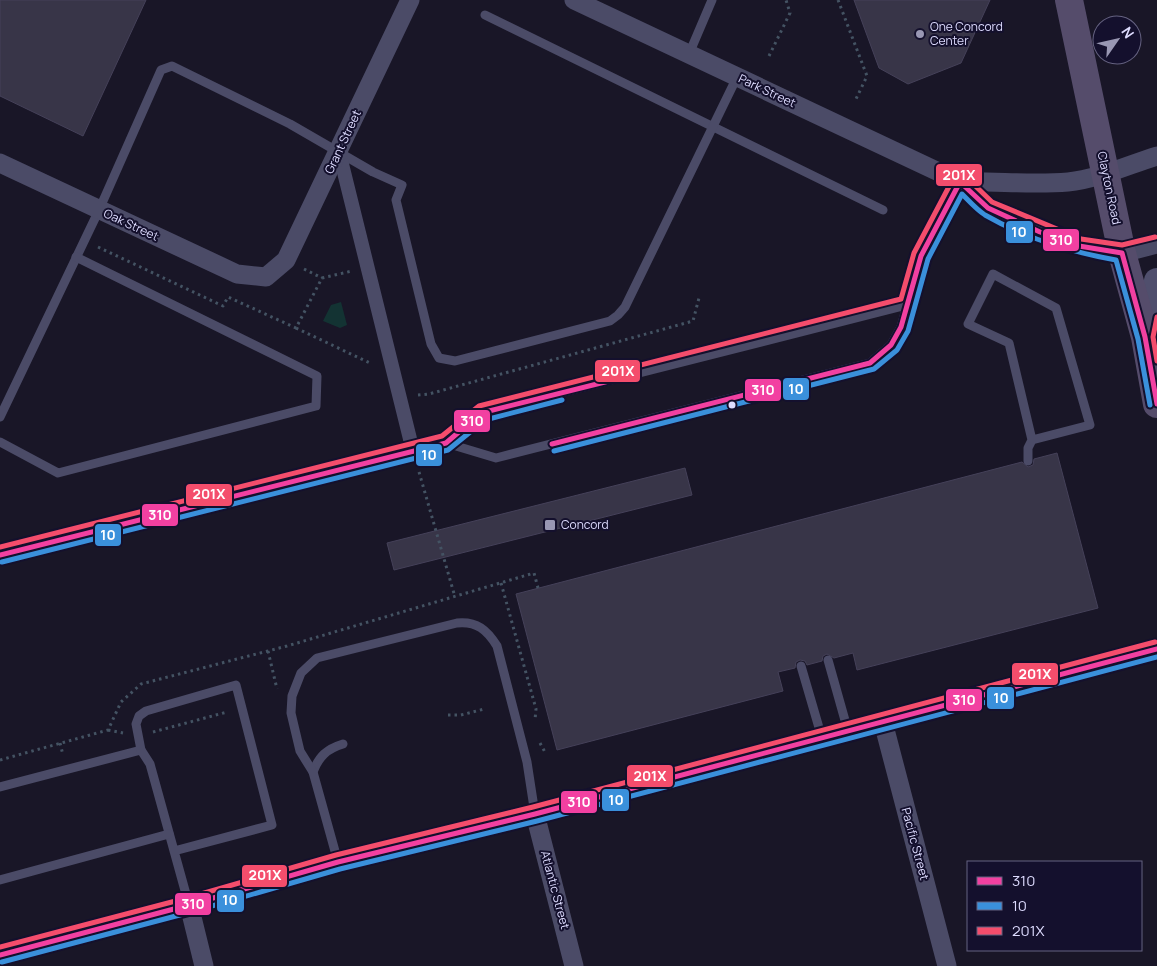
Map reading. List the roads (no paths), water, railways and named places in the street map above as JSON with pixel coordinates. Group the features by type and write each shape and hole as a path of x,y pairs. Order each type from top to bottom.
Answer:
{"main road":[{"name":"Clayton Road","path":"1069,0 1122,253 1145,338 1157,404"},
{"path":"1145,338 1157,281"}],"street":[{"name":"Grant Street","path":"266,277 286,260 410,0"},
{"name":"Park Street","path":"574,0 960,182 988,208 1040,232 1079,246 1122,253 1157,244"},
{"path":"338,152 413,451"},
{"name":"Park Street","path":"960,182 999,180 1026,184 1070,182 1106,173 1157,156"},
{"name":"Oak Street","path":"0,162 98,210 237,274 266,277"},
{"path":"0,955 189,905 338,862 535,814 1157,649"},
{"name":"Pacific Street","path":"883,722 947,966"},
{"name":"Atlantic Street","path":"535,814 574,966"},
{"path":"189,905 204,966"}],"lane":[{"path":"689,54 712,0"},
{"path":"485,16 883,210"},
{"path":"0,417 98,210 161,70 172,66 290,124 373,172 402,185 396,200 429,329 431,344 439,358 455,360 610,321 618,316 625,307 737,77"},
{"path":"446,443 496,458 870,363 891,345 901,326 921,256 960,182"},
{"path":"0,442 58,473 316,406 317,376 76,256"},
{"path":"1028,461 1028,448 1032,440 1009,343 968,324 993,274 1056,308 1090,425 1032,440"},
{"path":"0,556 446,443 481,413 907,305"},
{"path":"338,862 314,772 300,752 291,713 292,696 301,673 317,658 457,623 476,624 488,632 497,646 527,762 535,814"},
{"path":"828,660 848,731"},
{"path":"801,666 822,738"},
{"path":"174,851 272,825 236,685 146,711 139,716 136,724 141,750 150,764 169,834 189,905"},
{"path":"314,772 318,759 331,748 344,744"},
{"path":"0,787 141,750"},
{"path":"0,880 169,834"}],"place":[{"name":"One Concord Center","path":"920,34"},
{"name":"Concord","path":"550,525"}]}
